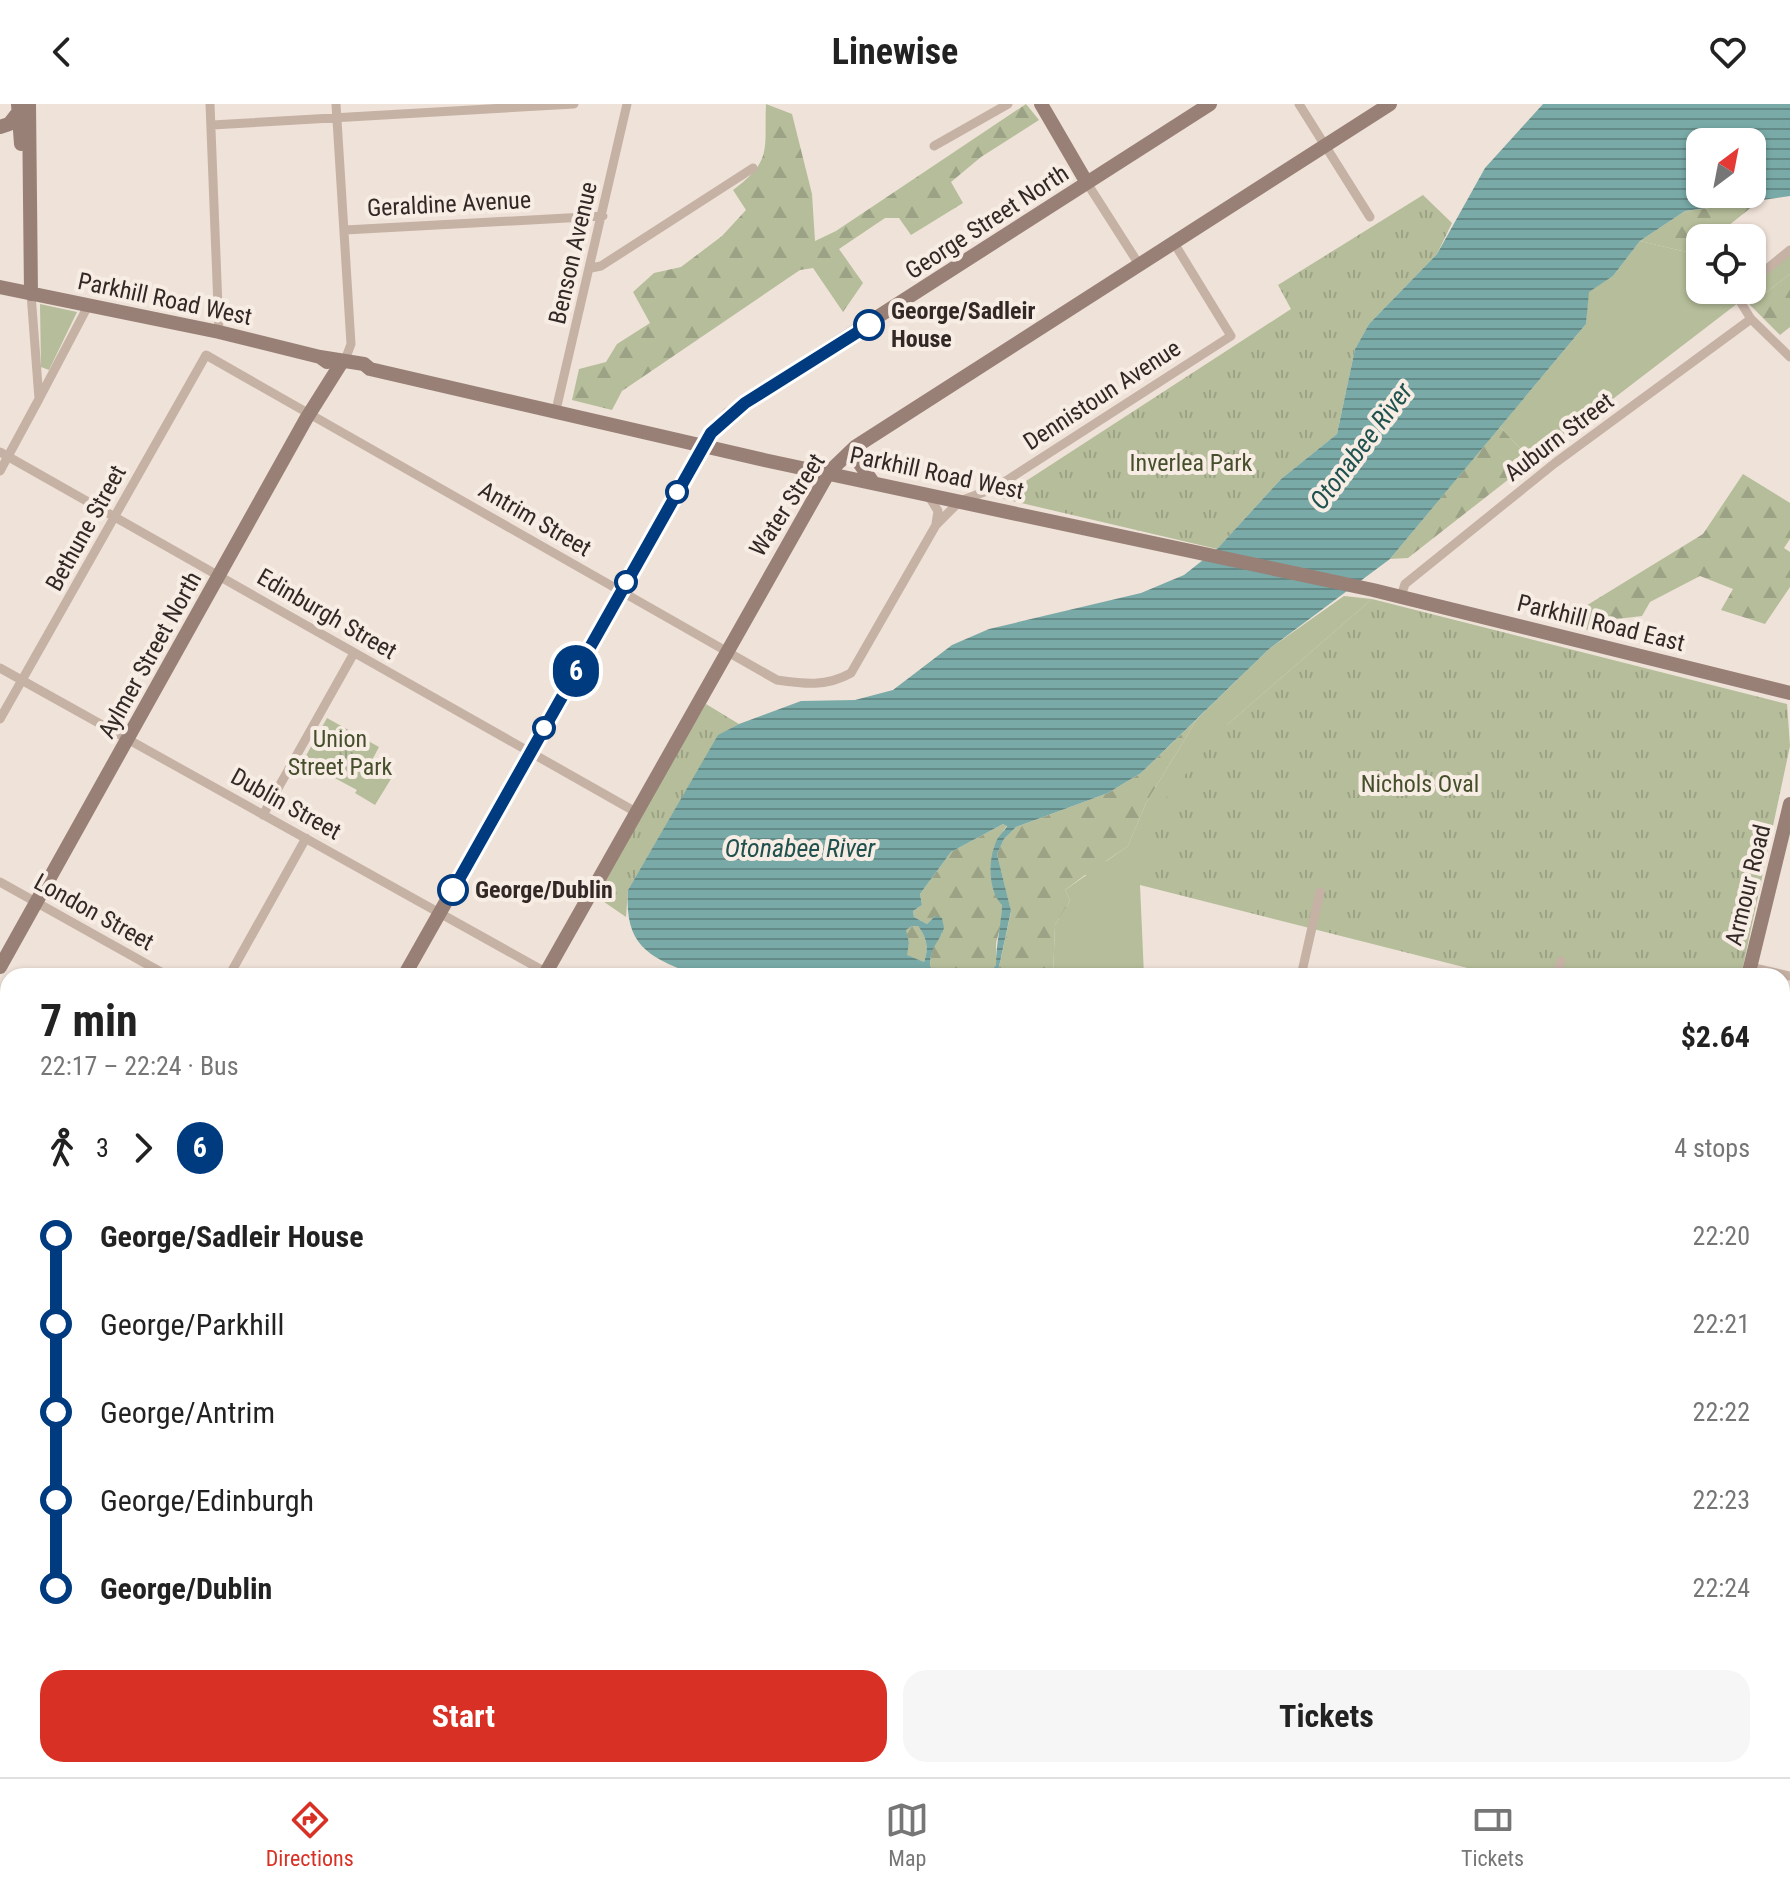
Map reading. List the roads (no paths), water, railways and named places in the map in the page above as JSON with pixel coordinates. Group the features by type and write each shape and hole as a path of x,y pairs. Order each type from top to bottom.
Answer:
{"main road":[{"path":"1041,104 1087,183"},
{"name":"George Street North","path":"409,968 711,433 737,409 1210,104"},
{"name":"Water Street","path":"551,968 634,811 829,472 855,447 1390,104"},
{"path":"0,120 20,106"},
{"path":"0,127 6,126 20,106"},
{"path":"20,106 31,169 28,179 31,294"},
{"name":"Parkhill Road West","path":"0,287 219,332 342,362 362,371 370,369 704,445 1401,596"},
{"name":"Aylmer Street North","path":"0,967 309,413 342,362"},
{"path":"855,447 860,464 872,481"},
{"name":"Parkhill Road East","path":"1401,596 1790,693"},
{"name":"Armour Road","path":"1750,968 1790,804"}],"street":[{"path":"210,104 219,332"},
{"name":"Aylmer Street North","path":"336,104 351,344 342,362"},
{"path":"212,125 574,104"},
{"name":"Benson Avenue","path":"556,410 627,104"},
{"path":"934,146 1008,104"},
{"path":"1299,104 1370,217"},
{"path":"591,268 601,266 753,168"},
{"path":"1087,183 1140,266"},
{"name":"Geraldine Avenue","path":"345,230 603,216"},
{"name":"Dennistoun Avenue","path":"960,501 995,488 1231,336 1174,243"},
{"path":"1766,270 1790,250"},
{"path":"31,294 39,399"},
{"path":"0,471 4,454 39,399 89,304"},
{"path":"1744,304 1751,319 1790,357"},
{"name":"Auburn Street","path":"1401,596 1405,584 1555,463 1751,319"},
{"name":"Antrim Street","path":"206,355 777,680 814,685 836,682 851,673 936,525"},
{"name":"Bethune Street","path":"0,719 206,355"},
{"name":"Edinburgh Street","path":"4,454 634,811"},
{"path":"995,488 1000,510"},
{"path":"925,493 934,500 938,511 936,525"},
{"path":"936,525 960,501"},
{"path":"263,815 354,653"},
{"name":"Dublin Street","path":"0,668 535,968"},
{"path":"233,968 306,838"},
{"name":"London Street","path":"0,882 154,968"},
{"path":"1303,968 1320,892"},
{"path":"1559,968 1561,961"}],"water":[{"name":"Otonabee River","path":"1543,104 1790,104 1790,196 1766,199 1766,128 1686,128 1686,208 1706,208 1685,211 1640,241 1613,276 1589,292 1586,324 1390,559 1269,649 1141,773 1108,793 1016,827 1004,839 997,854 1011,911 999,968 993,968 1002,905 994,892 991,866 993,849 1007,826 1003,824 951,852 920,894 922,905 913,911 914,917 927,924 935,916 942,918 944,928 933,949 932,968 679,968 644,948 631,925 628,890 718,735 801,701 855,700 893,690 952,645 989,629 1141,593 1184,575 1217,549 1281,479 1337,434 1355,349 1369,324 1437,254 1485,168","holes":["918,926 925,939 924,962 907,955 909,943 906,930"]}],"place":[{"name":"George/Sadleir House","path":"869,325"},
{"name":"George/Dublin","path":"453,890"}],"park label":[{"name":"Inverlea Park","path":"1191,463"},
{"name":"Union Street Park","path":"340,753"},
{"name":"Nichols Oval","path":"1420,784"}]}
